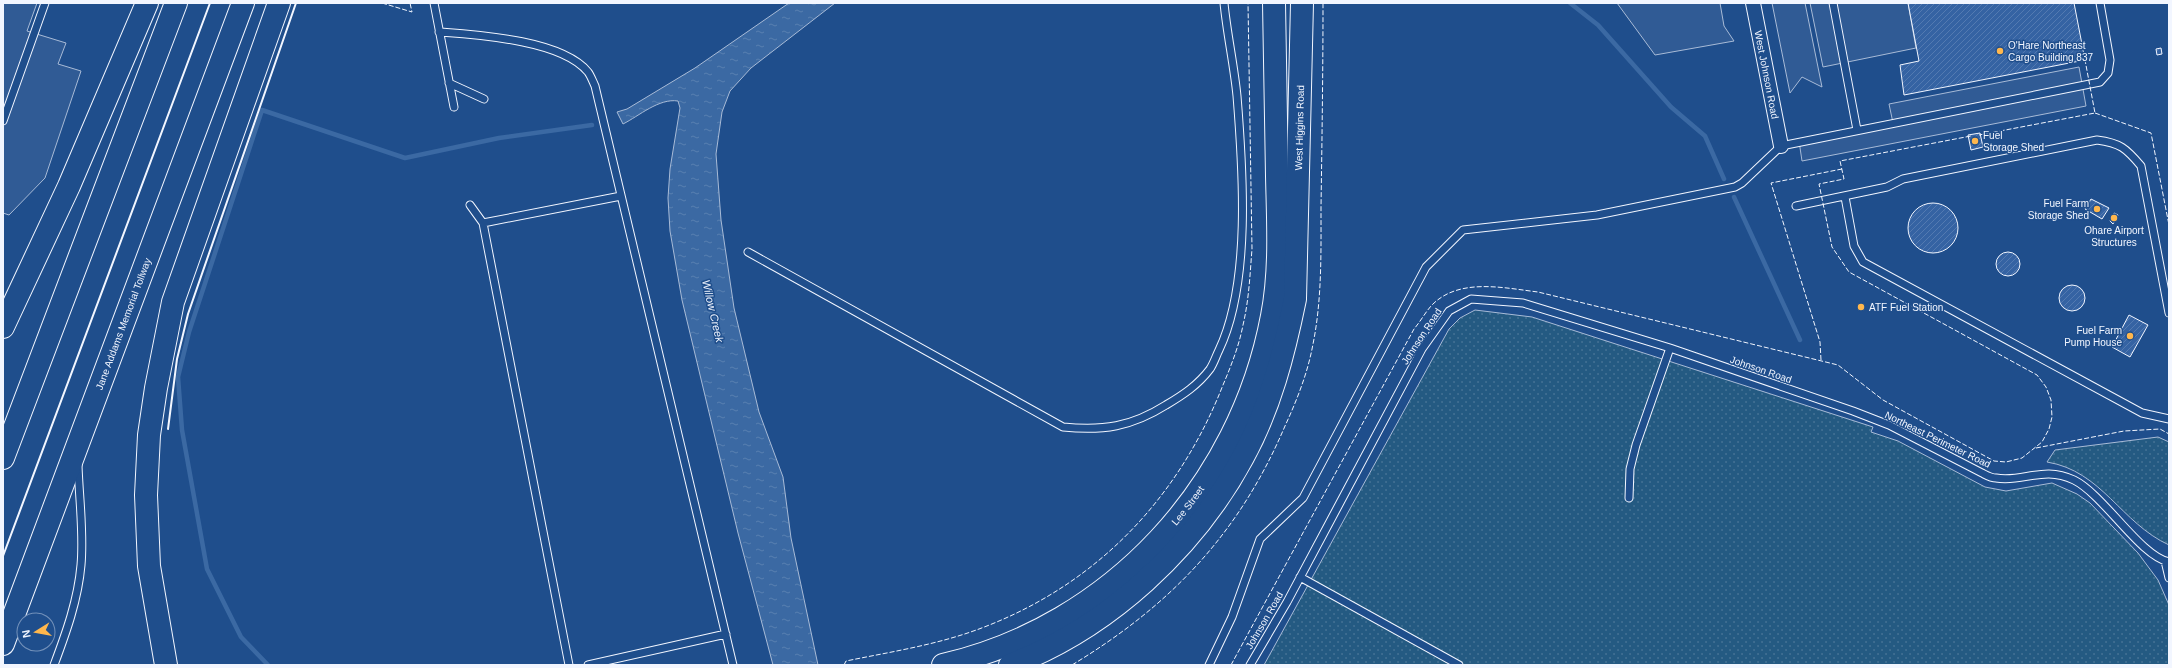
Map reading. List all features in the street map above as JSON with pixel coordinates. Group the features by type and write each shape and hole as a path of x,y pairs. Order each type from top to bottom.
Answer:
{"main road":[{"path":"3,327 69,186 147,3"},
{"path":"3,458 176,3"},
{"name":"Jane Addams Memorial Tollway","path":"3,644 244,3"},
{"path":"166,665 149,566 146,494 149,435 156,388 173,302 279,3"},
{"name":"Lee Street","path":"943,665 974,658 1007,646 1086,603 1124,574 1156,544 1200,491 1224,451 1238,423 1260,365 1272,316 1277,271 1278,227 1274,3"},
{"name":"West Higgins Road","path":"1297,253 1302,3"},
{"name":"Lee Street","path":"1010,665 1050,646 1096,619 1136,588 1163,564 1187,539 1215,502 1244,456 1261,419 1275,378 1285,345 1295,299 1297,253"}],"street":[{"name":"West Johnson Road","path":"1753,3 1781,146"}],"lane":[{"path":"3,121 45,3"},
{"path":"434,3 454,107"},
{"path":"748,252 1063,427 1092,430 1125,425 1159,410 1190,390 1211,368 1226,335 1235,300 1240,262 1241,189 1237,95 1224,3"},
{"path":"1833,3 1857,130"},
{"path":"1210,665 1232,617 1260,539 1303,498 1426,267 1463,230 1597,215 1735,187 1742,183 1781,146 2100,82 2108,73 2110,60 2100,3"},
{"path":"439,32 477,35 536,45 558,51 588,72 595,86 733,665"},
{"path":"449,83 484,99"},
{"path":"1796,206 1845,197 1887,187 1903,179 1911,177 2096,140 2114,143 2129,151 2141,166 2169,313"},
{"path":"482,223 621,196"},
{"path":"1845,197 1854,246 1863,262 2142,413 2169,419"},
{"path":"470,206 482,223 569,665"},
{"name":"Johnson Road","path":"1250,665 1300,578 1422,349 1449,311 1471,299 1523,303 1670,348 1812,397"},
{"path":"1629,498 1630,469 1636,445 1670,348"},
{"name":"Northeast Perimeter Road","path":"1812,397 1889,425 1982,473 1996,478 2040,473 2057,475 2075,481 2101,501 2148,549 2167,561"},
{"path":"54,665 75,605 81,564 78,444"},
{"path":"2167,561 2169,578"},
{"path":"1300,578 1459,665"},
{"path":"588,665 726,634"}],"shaded area":[{"path":"3,3 37,3 27,31 66,43 58,64 81,71 45,178 9,215 3,213"},
{"path":"1617,3 1720,3 1724,26 1734,41 1655,55"},
{"path":"1772,3 1805,3 1822,87 1802,77 1790,93"},
{"path":"1810,3 1908,3 1916,48 1823,67"},
{"path":"2079,67 2086,106 1802,161 1799,141 1893,123 1889,104"},
{"path":"1475,310 1532,317 1873,427 1871,432 1898,441 1985,487 2006,491 2052,483 2077,494 2090,503 2138,553 2158,580 2169,605 2169,665 1264,665 1449,329 1460,318"},
{"path":"2158,437 2169,442 2169,545 2137,524 2097,486 2083,476 2066,467 2047,462 2055,450"}],"water":[{"name":"Willow Creek","path":"789,3 835,3 751,68 730,91 722,112 716,154 721,220 734,308 759,412 783,477 791,538 818,665 773,665 738,533 682,300 670,231 668,198 670,169 680,108 678,101 664,102 656,105 623,124 617,112 627,109 695,68"}],"building":[{"name":"O'Hare Northeast Cargo Building 837","path":"1908,3 2074,3 2085,60 1904,95 1900,65 1919,61"},
{"path":"2161,48 2162,54 2157,55 2156,49"},
{"name":"Fuel Storage Shed","path":"1980,133 1983,147 1971,150 1968,135"},
{"name":"Fuel Farm Storage Shed","path":"2091,199 2109,208 2102,219 2085,209"},
{"path":"1933,203 1942,205 1953,214 1958,228 1956,237 1947,248 1933,253 1924,251 1913,242 1908,228 1910,219 1919,208"},
{"name":"Ohare Airport Structures","path":"2114,213 2118,215 2113,224 2110,221"},
{"path":"2008,252 2013,253 2019,259 2019,269 2013,275 2008,276 2003,275 1997,269 1996,264 1997,259 2003,253"},
{"path":"2072,285 2081,289 2085,298 2081,307 2072,311 2063,307 2059,298 2063,289"},
{"name":"Fuel Farm Pump House","path":"2129,315 2148,325 2130,357 2112,347"}],"waterway":[{"path":"1570,3 1598,25 1671,107 1705,136 1724,179"},
{"path":"268,665 241,637 207,569 182,430 178,377 189,332 262,110 405,158 499,138 592,125"},
{"path":"1734,197 1800,340"}],"fence":[{"path":"382,3 412,12 410,3"},
{"path":"844,665 846,661 930,644 963,635 1021,611 1060,589 1095,563 1128,534 1157,501 1182,466 1204,427 1229,371 1239,341 1247,306 1252,249 1248,3"},
{"path":"1072,665 1108,642 1141,618 1198,564 1223,533 1246,500 1267,465 1298,396 1311,354 1318,310 1321,259 1323,3"},
{"path":"1979,135 2095,113 2085,60"},
{"path":"2095,113 2151,133 2169,225"},
{"path":"1231,665 1414,329 1431,306 1442,297 1454,291 1468,288 1496,287 1538,292 1838,365 1883,400 1994,461 2006,462 2022,458 2042,442 2049,429 2052,417 2051,400 2046,387 2037,375 1849,272 1832,247 1819,184 1844,179 1840,161 1971,136"},
{"path":"1821,360 1820,342 1771,183 1842,169"},
{"path":"2036,448 2124,431 2160,429 2169,434"}],"wall":[{"path":"3,556 210,3"},
{"path":"168,429 177,359 188,314 296,3"}],"place":[{"name":"O'Hare Northeast Cargo Building 837","path":"2000,51"},
{"name":"Fuel Storage Shed","path":"1975,141"},
{"name":"Fuel Farm Storage Shed","path":"2097,209"},
{"name":"Ohare Airport Structures","path":"2114,218"},
{"name":"ATF Fuel Station","path":"1861,307"},
{"name":"Fuel Farm Pump House","path":"2130,336"}]}
